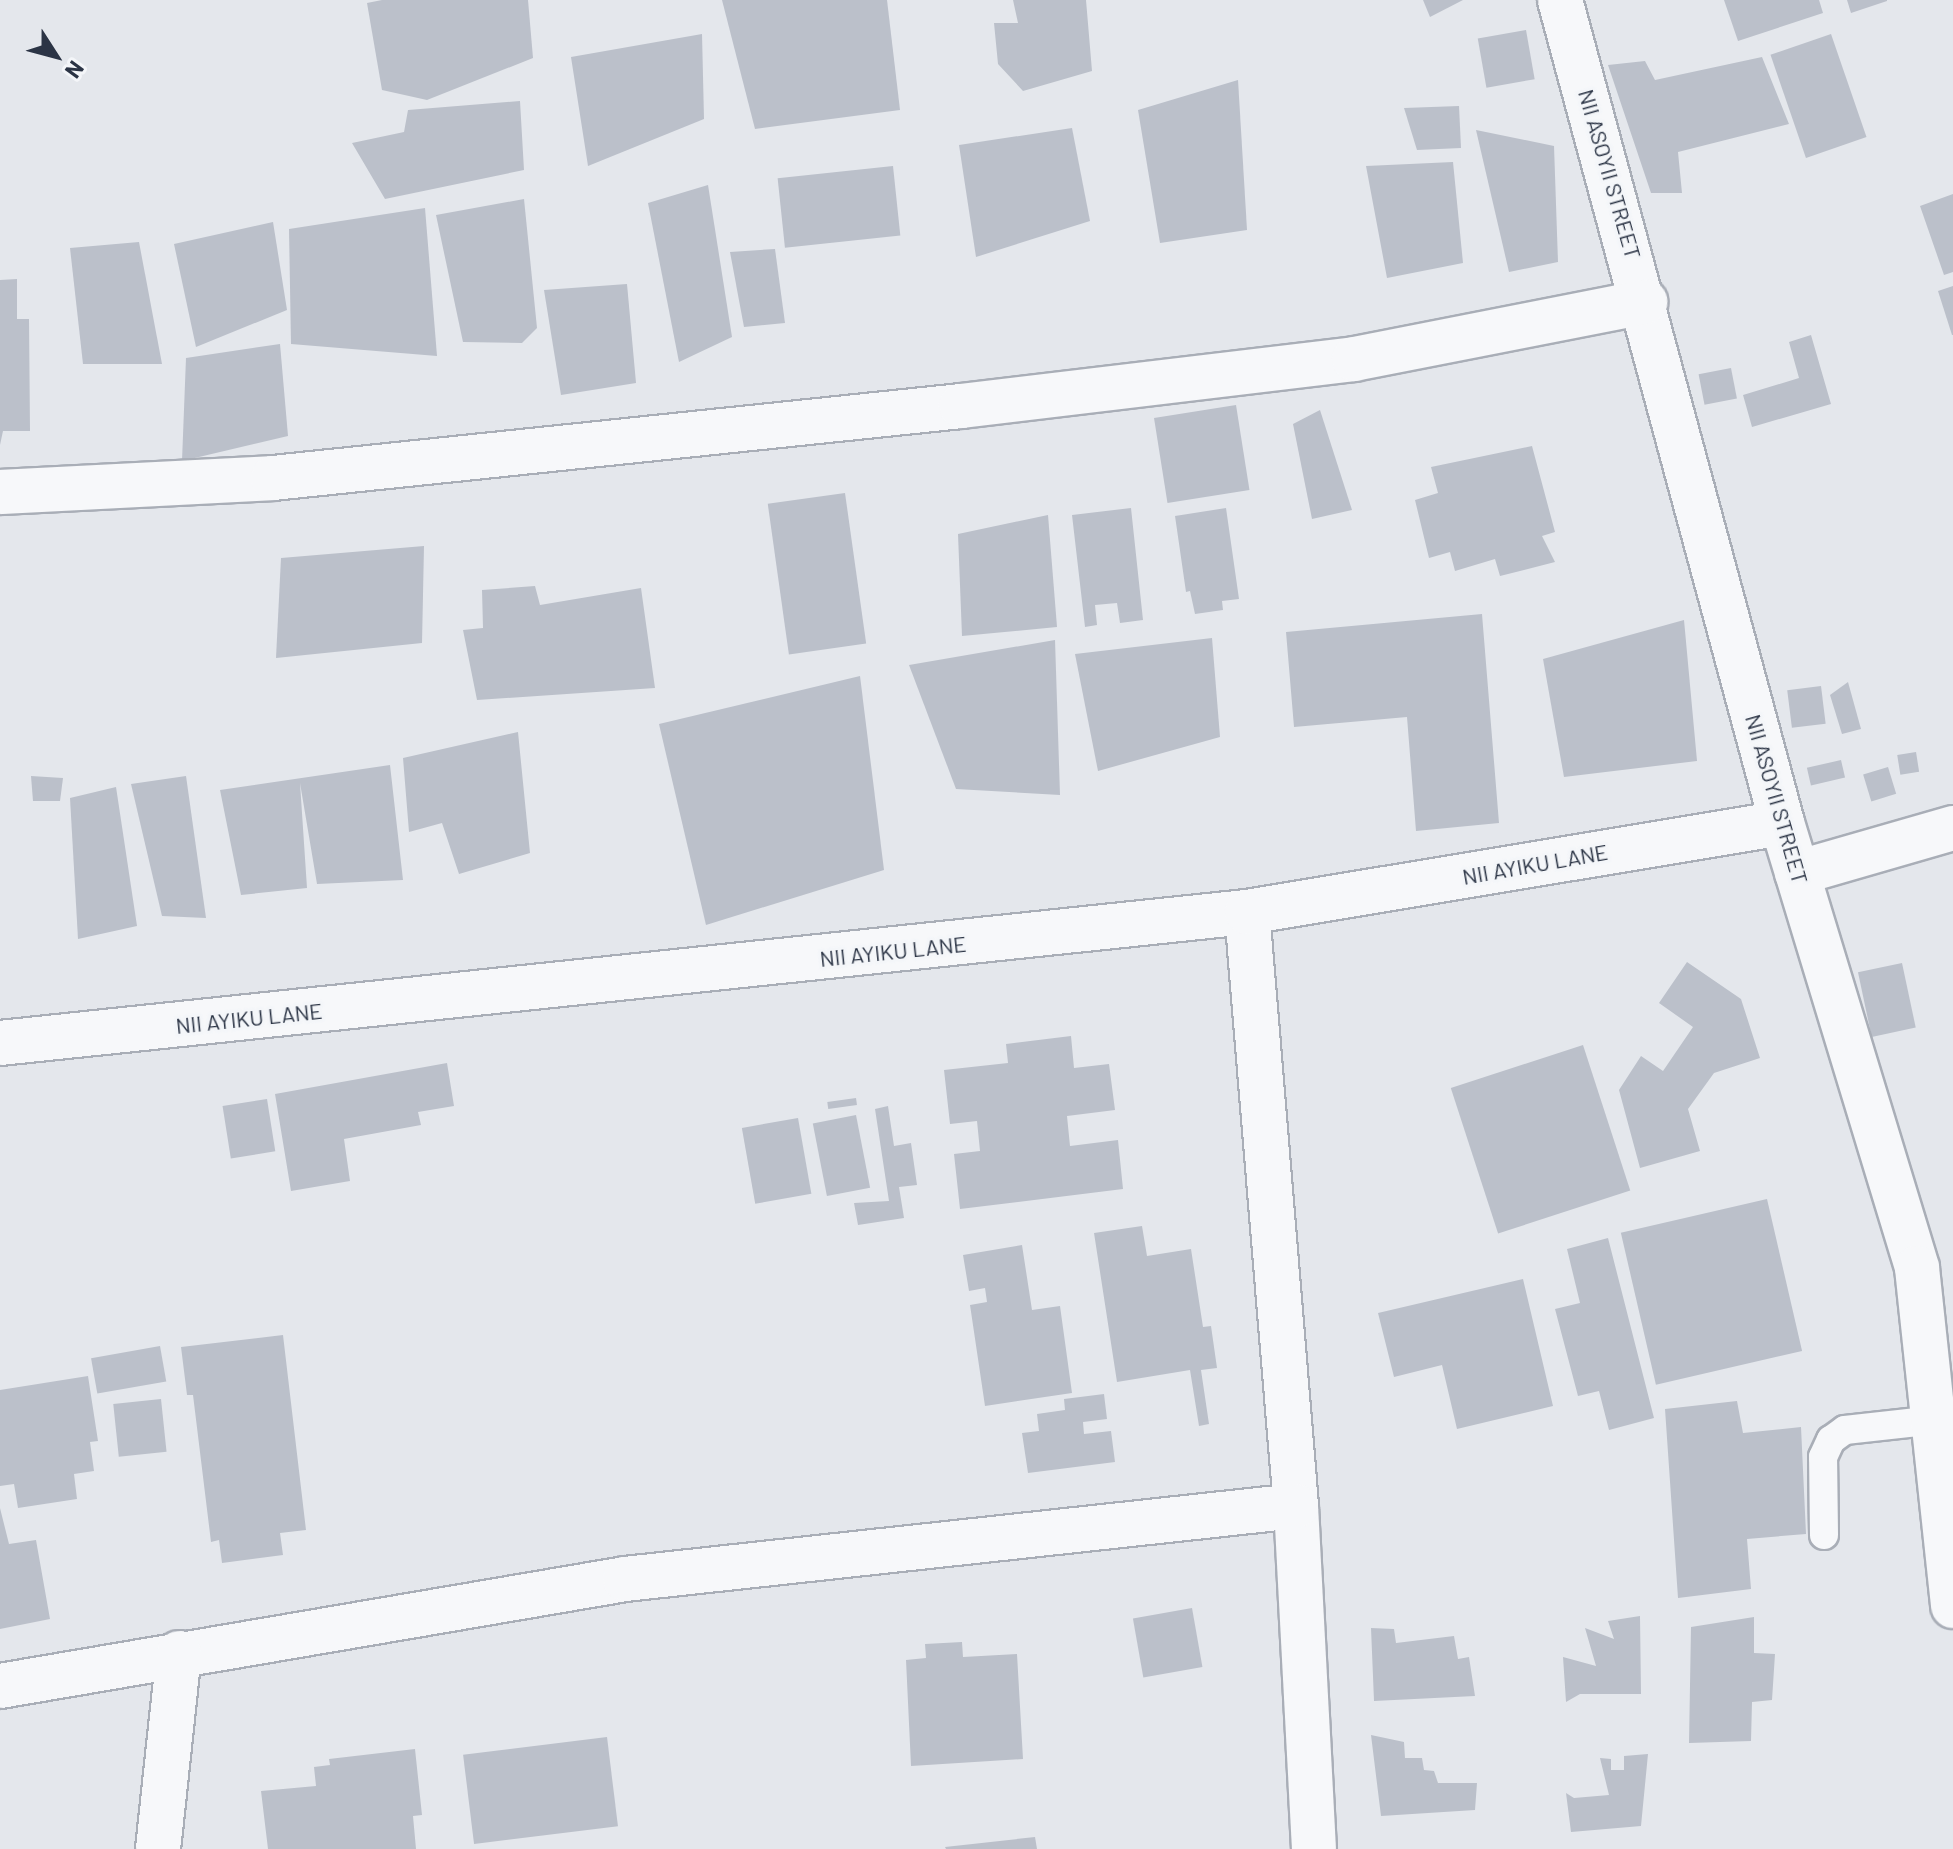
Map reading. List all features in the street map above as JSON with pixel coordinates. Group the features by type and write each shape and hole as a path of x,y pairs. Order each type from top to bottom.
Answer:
{"street":[{"name":"NII ASOYII STREET","path":"1560,0 1645,302 1782,823 1935,1263 1935,1420 1953,1606"},
{"path":"0,492 273,478 976,404 1354,359 1645,302"},
{"name":"NII AYIKU LANE","path":"0,1043 1247,912 1782,823"},
{"path":"1797,873 1953,828"},
{"path":"1247,912 1296,1506 1314,1849"},
{"path":"0,1686 179,1653 276,1642 625,1579 1296,1506"},
{"path":"158,1849 179,1653"}],"lane":[{"path":"1824,1535 1823,1457 1831,1440 1845,1430 1935,1420"}],"building":[{"path":"382,0 528,0 533,58 427,100 382,90 367,3"},
{"path":"722,0 887,0 900,110 755,129"},
{"path":"1013,0 1086,0 1092,71 1023,91 998,64 994,23 1018,23"},
{"path":"1423,0 1463,0 1430,17"},
{"path":"1724,0 1819,0 1823,13 1738,41"},
{"path":"1847,0 1887,0 1887,1 1851,13"},
{"path":"1526,30 1535,79 1486,88 1478,39"},
{"path":"702,34 704,119 588,166 571,57"},
{"path":"1831,34 1866,137 1806,158 1770,55"},
{"path":"1762,57 1789,124 1678,152 1682,193 1651,193 1608,65 1645,61 1655,80"},
{"path":"1238,80 1247,230 1160,243 1138,110"},
{"path":"520,101 524,170 385,199 352,143 404,132 408,110"},
{"path":"1459,106 1461,148 1417,150 1404,108"},
{"path":"1072,128 1090,221 976,257 959,145"},
{"path":"1476,130 1554,146 1558,262 1509,272"},
{"path":"1453,162 1463,263 1387,278 1366,166"},
{"path":"893,166 900,236 785,248 778,178"},
{"path":"708,185 732,337 679,362 648,203"},
{"path":"1953,194 1953,272 1944,275 1920,206"},
{"path":"524,199 537,328 522,343 463,342 436,215"},
{"path":"425,208 437,356 291,344 289,229"},
{"path":"273,222 287,310 196,347 174,244"},
{"path":"139,242 162,364 83,364 70,248"},
{"path":"775,249 785,323 744,327 730,252"},
{"path":"17,279 17,319 29,319 30,431 3,431 0,445 0,280"},
{"path":"627,284 636,383 561,395 544,290"},
{"path":"1953,286 1953,335 1952,335 1938,291"},
{"path":"1811,335 1831,404 1752,427 1743,395 1799,378 1789,342"},
{"path":"280,344 288,436 182,461 186,358"},
{"path":"1731,368 1737,398 1705,405 1699,374"},
{"path":"1236,405 1249,490 1167,503 1154,418"},
{"path":"1320,410 1352,510 1312,519 1293,424"},
{"path":"1532,446 1555,532 1542,536 1555,562 1500,576 1495,559 1455,571 1450,552 1429,558 1415,500 1438,493 1431,467"},
{"path":"845,493 866,644 789,654 768,504"},
{"path":"1131,508 1143,620 1120,623 1117,603 1095,605 1097,625 1085,627 1072,515"},
{"path":"1226,508 1239,599 1222,601 1223,610 1195,614 1190,591 1186,592 1175,516"},
{"path":"1048,515 1057,627 962,636 958,534"},
{"path":"424,546 422,643 276,658 281,558"},
{"path":"535,586 540,605 641,588 655,688 477,700 463,630 483,628 482,590"},
{"path":"1482,614 1499,823 1416,831 1407,717 1294,727 1286,632"},
{"path":"1684,620 1697,761 1564,777 1543,659"},
{"path":"1212,638 1220,737 1098,771 1075,654"},
{"path":"1055,640 1060,795 956,789 909,665"},
{"path":"860,676 884,870 706,925 659,724"},
{"path":"1848,682 1861,729 1842,734 1830,695"},
{"path":"1821,686 1826,724 1792,728 1787,690"},
{"path":"518,732 530,853 459,874 442,823 409,832 403,758"},
{"path":"1916,752 1919,772 1900,775 1897,755"},
{"path":"1841,760 1845,778 1811,785 1807,768"},
{"path":"390,765 403,880 317,884 300,783 307,888 241,895 220,790"},
{"path":"1888,767 1896,794 1871,801 1863,775"},
{"path":"31,776 63,778 60,801 33,801"},
{"path":"186,776 206,918 162,916 131,784"},
{"path":"116,787 137,926 78,939 70,798"},
{"path":"1687,962 1741,999 1760,1058 1714,1073 1688,1109 1700,1151 1640,1168 1619,1090 1641,1056 1663,1071 1693,1027 1659,1003"},
{"path":"1902,963 1916,1028 1872,1037 1858,972"},
{"path":"1071,1036 1074,1068 1109,1064 1115,1110 1067,1116 1070,1146 1118,1140 1123,1189 960,1209 954,1154 980,1151 977,1121 950,1124 944,1070 1008,1063 1006,1044"},
{"path":"1583,1045 1630,1191 1498,1233 1451,1088"},
{"path":"447,1063 454,1106 418,1112 421,1125 344,1139 350,1181 291,1191 275,1094"},
{"path":"856,1098 857,1105 828,1109 827,1102"},
{"path":"267,1099 275,1151 231,1158 223,1106"},
{"path":"888,1106 894,1146 911,1143 917,1185 899,1187 904,1218 858,1225 854,1203 889,1201 875,1109"},
{"path":"856,1115 870,1188 827,1196 813,1123"},
{"path":"798,1118 811,1194 755,1204 742,1128"},
{"path":"1767,1199 1802,1351 1656,1385 1621,1233"},
{"path":"1142,1226 1147,1256 1191,1249 1203,1327 1211,1326 1217,1368 1201,1370 1209,1424 1199,1426 1190,1370 1117,1382 1094,1233"},
{"path":"1608,1238 1654,1418 1609,1430 1599,1391 1578,1396 1555,1309 1580,1303 1567,1249"},
{"path":"1022,1245 1032,1310 1060,1306 1072,1393 985,1406 970,1305 987,1302 985,1288 969,1291 963,1255"},
{"path":"1523,1279 1553,1406 1457,1429 1442,1365 1394,1377 1378,1313"},
{"path":"283,1335 306,1530 280,1533 283,1555 222,1563 219,1540 211,1542 193,1395 187,1395 181,1347"},
{"path":"160,1346 166,1381 97,1394 91,1358"},
{"path":"88,1376 98,1441 90,1442 94,1471 74,1474 77,1499 18,1508 14,1484 0,1486 0,1390"},
{"path":"1104,1394 1107,1419 1083,1422 1084,1434 1111,1431 1115,1462 1028,1473 1022,1433 1039,1431 1037,1414 1065,1410 1064,1399"},
{"path":"161,1399 167,1452 119,1457 113,1404"},
{"path":"1737,1401 1743,1433 1801,1427 1806,1534 1747,1539 1751,1589 1678,1598 1665,1409"},
{"path":"0,1508 9,1544 36,1540 50,1619 0,1629"},
{"path":"1192,1608 1202,1667 1143,1678 1133,1618"},
{"path":"1640,1616 1641,1694 1580,1694 1566,1702 1563,1657 1596,1666 1585,1628 1614,1639 1608,1621"},
{"path":"1754,1617 1754,1653 1775,1654 1772,1700 1752,1702 1751,1741 1689,1743 1691,1627"},
{"path":"1371,1628 1394,1629 1396,1643 1454,1636 1458,1659 1469,1657 1475,1696 1374,1701"},
{"path":"962,1642 963,1657 1017,1654 1023,1759 911,1766 906,1660 926,1658 925,1644"},
{"path":"1371,1735 1404,1742 1405,1758 1422,1758 1424,1770 1434,1771 1438,1783 1477,1783 1475,1810 1381,1816"},
{"path":"607,1737 618,1826 474,1844 463,1755"},
{"path":"415,1749 422,1815 413,1816 416,1849 268,1849 261,1791 316,1786 314,1767 330,1765 329,1759"},
{"path":"1648,1754 1641,1826 1571,1832 1566,1793 1574,1798 1609,1795 1600,1758 1611,1759 1611,1770 1624,1770 1624,1756"},
{"path":"1035,1837 1037,1849 945,1847"}]}
